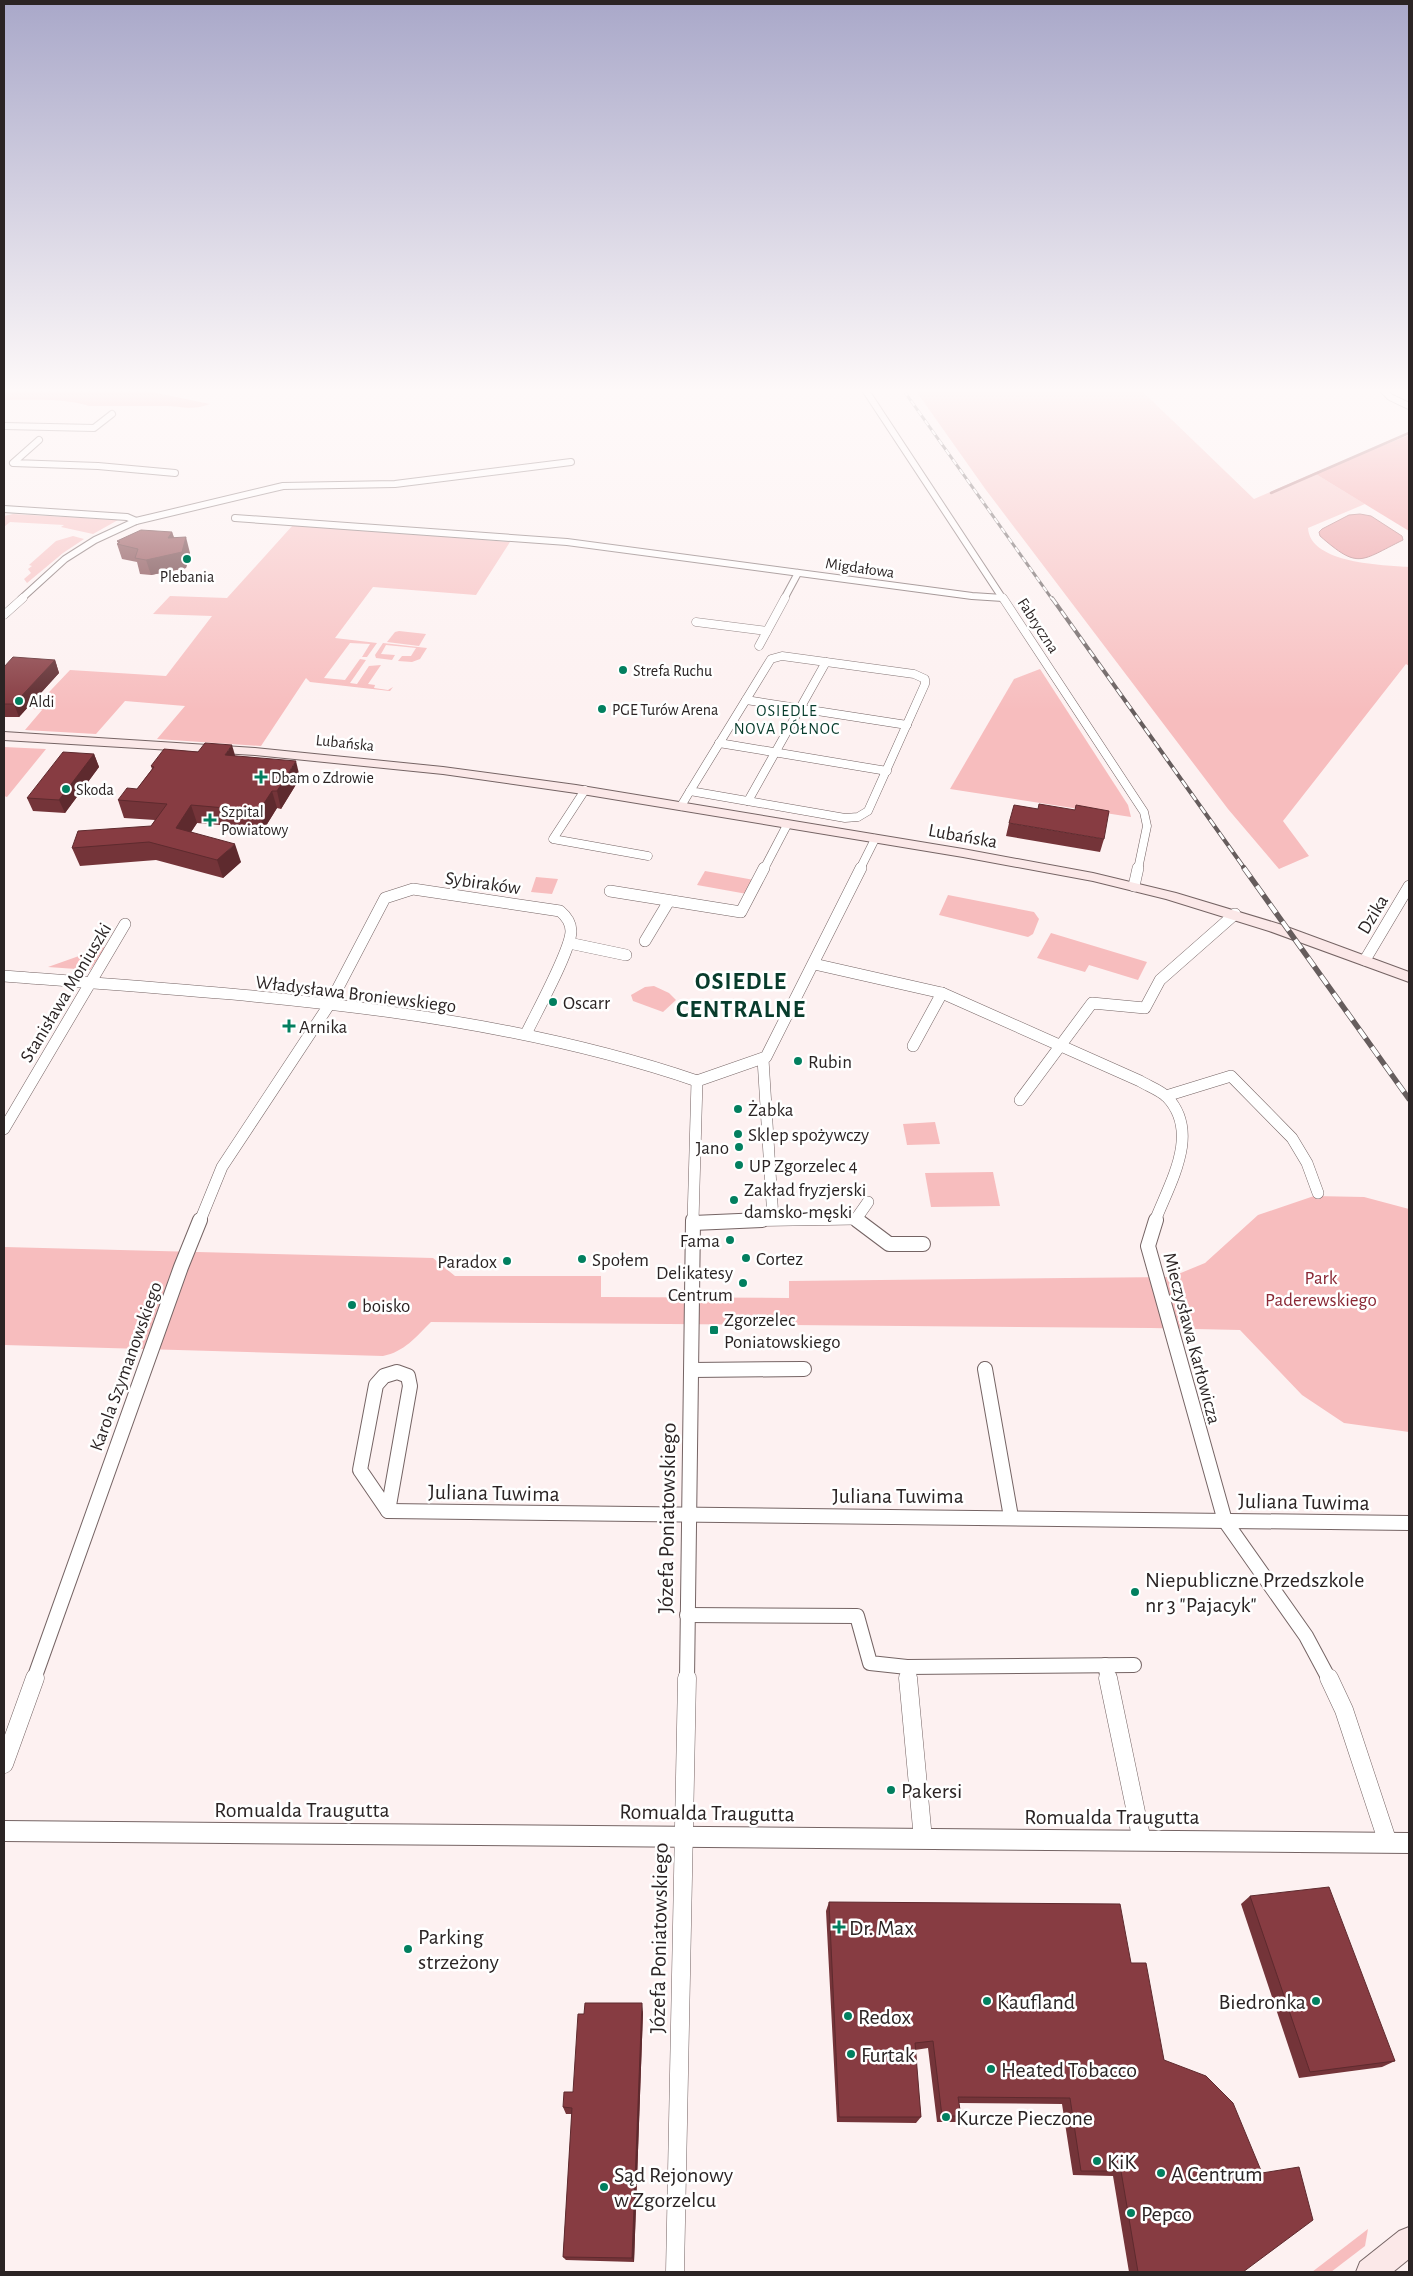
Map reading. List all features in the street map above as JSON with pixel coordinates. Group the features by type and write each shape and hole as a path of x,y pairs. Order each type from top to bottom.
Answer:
{"main road":[{"name":"Lubańska","path":"4,736 326,758 585,790 1059,870 1134,886 1235,914 1290,932 1409,976"},
{"path":"1370,2272 1409,2241"}],"street":[{"path":"4,616 65,559 95,540 136,521 236,497"},
{"name":"Fabryczna","path":"935,497 1144,812 1147,826 1134,886"},
{"path":"4,509 123,516 136,521"},
{"name":"Migdałowa","path":"235,518 567,542 972,596 1002,598"},
{"path":"759,646 798,573"},
{"path":"4,602 17,602"},
{"path":"696,622 767,631"},
{"path":"681,806 690,791 719,743 746,700 769,660 782,656 923,677 925,684 868,811 858,817 844,818 690,791"},
{"path":"748,801 826,662"},
{"path":"746,700 907,725"},
{"path":"719,743 886,771"},
{"path":"585,790 553,838 648,856"},
{"path":"610,891 740,912 786,825"},
{"path":"698,1081 763,1059 772,1048 875,839"},
{"name":"Dzika","path":"1365,960 1409,886"},
{"name":"Sybiraków","path":"329,1004 385,898 414,889 560,911 571,923 572,930 569,943 526,1034"},
{"path":"645,941 669,901"},
{"path":"1020,1100 1092,1003 1145,1008 1160,980 1235,914"},
{"name":"Stanisława Moniuszki","path":"4,1129 125,924"},
{"path":"569,943 626,955"},
{"name":"Mieczysława Karłowicza","path":"814,964 942,993 1140,1081 1166,1096 1180,1116 1183,1128 1182,1149 1150,1235 1148,1246 1164,1308 1226,1521 1306,1636 1325,1670 1344,1710 1388,1843"},
{"name":"Władysława Broniewskiego","path":"4,976 329,1004 526,1034 655,1067 698,1081"},
{"path":"913,1046 942,993"},
{"name":"Karola Szymanowskiego","path":"4,1764 179,1271 222,1167 329,1004"},
{"path":"763,1059 774,1219"},
{"path":"1166,1096 1231,1076 1292,1138 1307,1163 1318,1193"},
{"name":"Józefa Poniatowskiego","path":"675,2272 690,1516 693,1223 698,1081"},
{"path":"856,1220 868,1202"},
{"path":"693,1223 774,1219 856,1220 889,1244 923,1244"},
{"path":"692,1370 804,1369"},
{"path":"985,1369 1011,1517"},
{"path":"396,1372 408,1376 410,1386 388,1511 360,1470 376,1385 384,1376 396,1372"},
{"name":"Juliana Tuwima","path":"388,1511 1409,1523"},
{"path":"687,1615 857,1616 870,1663 907,1667 1134,1665"},
{"path":"1105,1664 1142,1841"},
{"path":"907,1667 923,1839"},
{"name":"Romualda Traugutta","path":"4,1831 1409,1843"}],"green space":[{"path":"991,497 1252,497 1254,499 1258,497 1354,497 1365,504 1308,528 1312,540 1321,549 1334,556 1367,563 1409,567 1409,666 1406,664 1283,821 1309,856 1279,869 1228,809"},
{"path":"13,514 118,520 93,534 61,527 64,525 10,522 4,527 4,516"},
{"path":"293,525 510,542 476,595 373,587 335,638 377,643 367,657 362,657 370,644 350,643 324,678 345,680 360,659 366,660 350,683 357,684 369,666 381,665 368,684 375,685 374,688 388,690 393,687 390,691 310,682 306,678 261,746 157,739 185,706 125,701 96,734 25,730 42,710 33,709 70,670 166,676 212,616 153,614 170,596 227,598"},
{"path":"73,536 84,539 63,553 27,583 24,579 31,573 28,569 32,566 29,565 56,541"},
{"path":"395,632 426,634 419,646 387,642"},
{"path":"383,643 427,648 420,659 412,662 398,661 402,656 411,656 416,648 386,645 381,654 395,655 392,660 376,658 375,655"},
{"path":"1040,669 1128,805 1131,817 950,789 1014,679"},
{"path":"4,747 46,749 7,797 4,796"},
{"path":"705,871 754,880 747,894 697,885"},
{"path":"536,877 558,879 552,894 531,892"},
{"path":"948,895 1034,912 1039,919 1033,934 1028,937 939,915"},
{"path":"1051,933 1147,962 1138,980 1089,965 1085,972 1037,958"},
{"path":"107,946 90,970 48,967"},
{"path":"654,986 669,993 676,1000 663,1012 633,1001 631,995 645,987"},
{"path":"935,1122 940,1144 907,1145 903,1124"},
{"path":"993,1172 1000,1206 931,1207 925,1173"},
{"name":"Park Paderewskiego","path":"1314,1196 1364,1197 1409,1209 1409,1432 1344,1423 1302,1395 1240,1330 431,1322 403,1347 383,1356 4,1345 4,1247 433,1258 455,1276 601,1276 601,1297 789,1298 789,1281 1171,1277 1205,1263 1258,1215"},
{"path":"1368,2229 1365,2246 1331,2272 1312,2272"}],"shaded area":[{"path":"1354,497 1409,497 1409,531"},
{"path":"1349,515 1371,516 1402,536 1403,540 1360,559 1343,554 1320,536 1319,532 1322,529"}],"building":[{"path":"141,530 172,532 168,538 186,537 182,552 146,560 135,558 138,549 117,544 120,542 117,541"},
{"path":"13,657 55,660 14,704 4,704 4,667"},
{"path":"205,743 232,745 225,755 296,761 277,791 272,791 259,811 191,805 176,828 235,844 217,860 149,842 72,848 78,831 151,826 167,804 118,800 127,788 137,789 154,767 151,766 164,749 198,752"},
{"path":"63,752 94,754 59,800 27,798"},
{"path":"1039,804 1075,810 1076,805 1109,811 1104,839 1009,823 1014,805 1038,809"},
{"name":"Biedronka","path":"1329,1887 1395,2061 1310,2072 1250,1896"},
{"name":"Kaufland","path":"829,1902 1120,1904 1131,1963 1146,1963 1164,2060 1206,2076 1233,2103 1262,2173 1299,2167 1313,2220 1243,2272 1138,2272 1121,2171 1081,2171 1070,2098 958,2097 961,2116 942,2116 933,2041 915,2043 921,2117 839,2117"},
{"name":"Sąd Rejonowy w Zgorzelcu","path":"585,2003 642,2003 632,2258 563,2257 572,2108 563,2107 564,2092 573,2092 578,2014 584,2014"}],"railway":[{"path":"980,497 1052,599"},
{"path":"1052,598 1245,869"},
{"path":"1244,868 1409,1099"}],"place":[{"name":"Plebania","path":"187,559"},
{"name":"Strefa Ruchu","path":"623,670"},
{"name":"Aldi","path":"19,701"},
{"name":"PGE Turów Arena","path":"602,709"},
{"name":"Dbam o Zdrowie","path":"261,777"},
{"name":"Skoda","path":"66,789"},
{"name":"Szpital Powiatowy","path":"210,820"},
{"name":"Oscarr","path":"553,1002"},
{"name":"Arnika","path":"289,1026"},
{"name":"Rubin","path":"798,1061"},
{"name":"Żabka","path":"738,1109"},
{"name":"Sklep spożywczy","path":"738,1134"},
{"name":"Jano","path":"739,1147"},
{"name":"UP Zgorzelec 4","path":"739,1165"},
{"name":"Zakład fryzjerski damsko-męski","path":"734,1200"},
{"name":"Fama","path":"730,1240"},
{"name":"Cortez","path":"746,1258"},
{"name":"Społem","path":"582,1259"},
{"name":"Paradox","path":"507,1261"},
{"name":"Delikatesy Centrum","path":"743,1283"},
{"name":"boisko","path":"352,1305"},
{"name":"Zgorzelec Poniatowskiego","path":"714,1330"},
{"name":"Niepubliczne Przedszkole nr 3 \"Pajacyk\"","path":"1135,1592"},
{"name":"Pakersi","path":"891,1790"},
{"name":"Dr. Max","path":"839,1927"},
{"name":"Parking strzeżony","path":"408,1949"},
{"name":"Kaufland","path":"987,2001"},
{"name":"Biedronka","path":"1316,2001"},
{"name":"Redox","path":"848,2016"},
{"name":"Furtak","path":"851,2054"},
{"name":"Heated Tobacco","path":"991,2069"},
{"name":"Kurcze Pieczone","path":"946,2117"},
{"name":"KiK","path":"1097,2161"},
{"name":"A Centrum","path":"1161,2173"},
{"name":"Sąd Rejonowy w Zgorzelcu","path":"604,2187"},
{"name":"Pepco","path":"1131,2213"}],"district":[{"name":"OSIEDLE NOVA PÓŁNOC","path":"787,719"},
{"name":"OSIEDLE CENTRALNE","path":"741,995"}]}
